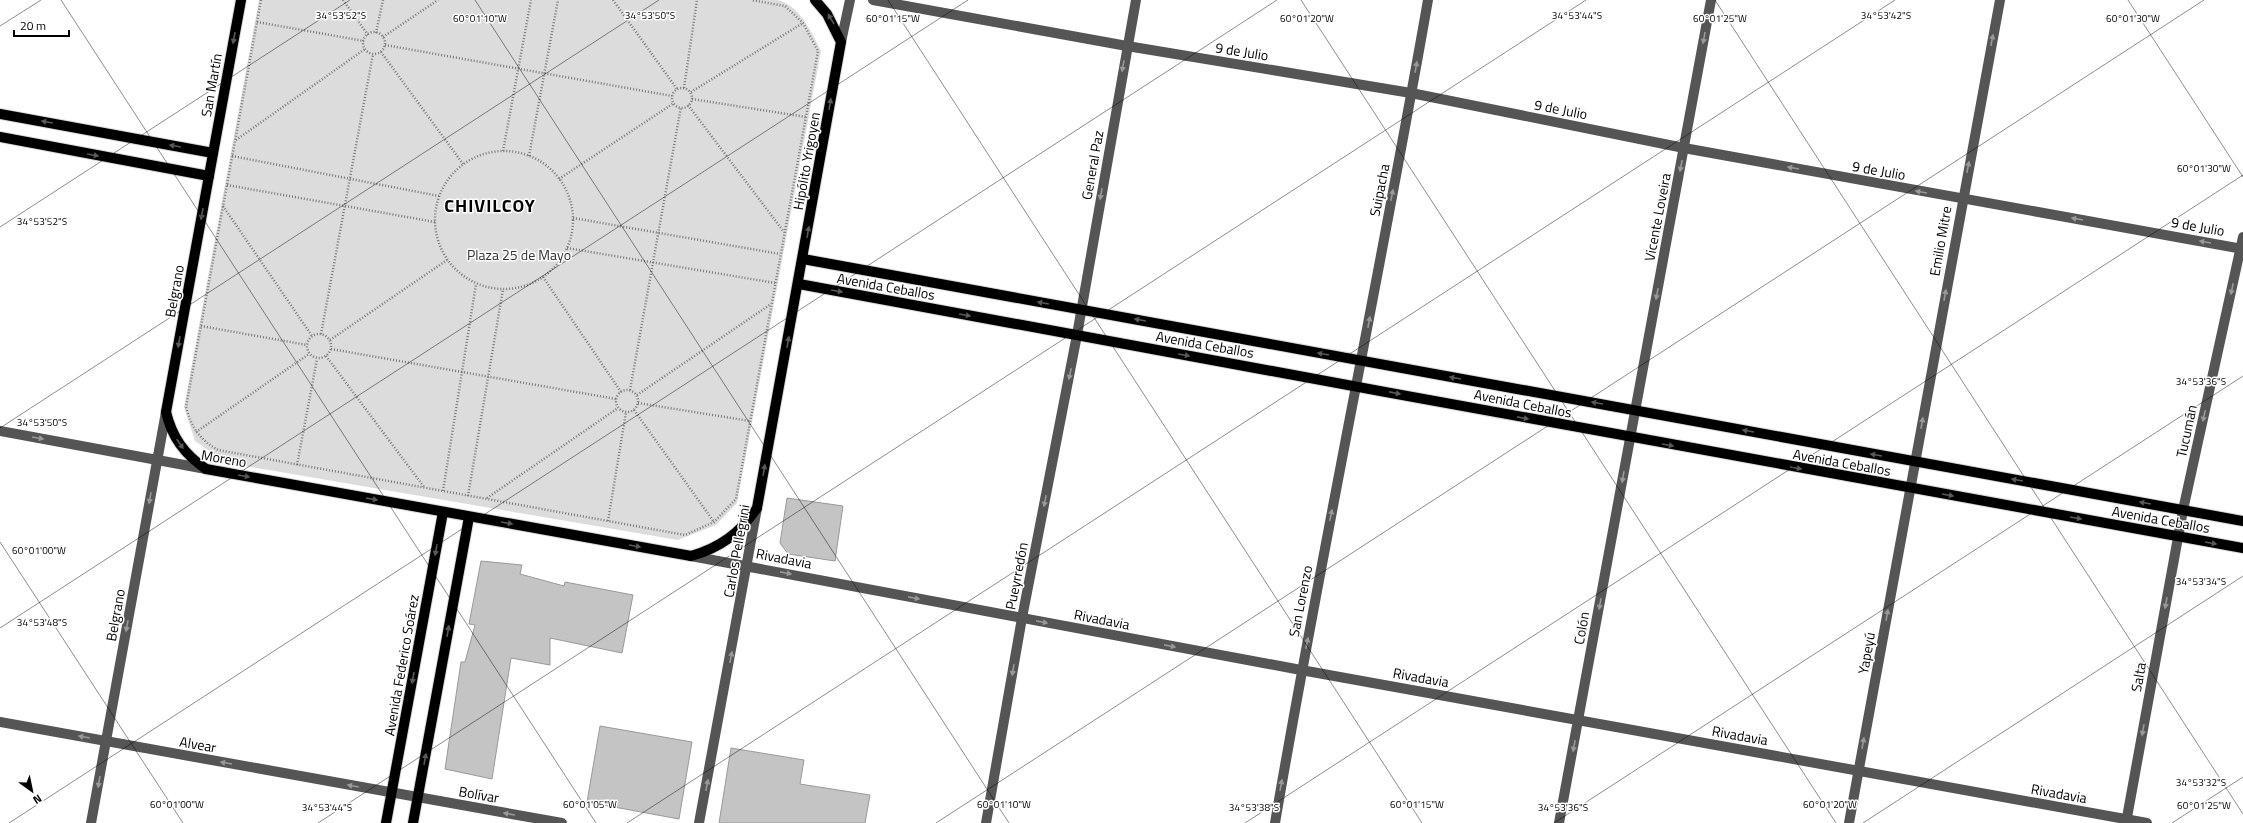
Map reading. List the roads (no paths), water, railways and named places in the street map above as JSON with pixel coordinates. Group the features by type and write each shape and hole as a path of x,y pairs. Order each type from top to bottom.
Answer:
{"main road":[{"name":"San Martín","path":"209,176 241,0"},
{"path":"815,0 827,14 841,42"},
{"name":"Hipólito Yrigoyen","path":"799,284 841,42"},
{"path":"0,114 213,153"},
{"path":"0,138 209,176"},
{"name":"Belgrano","path":"206,469 186,453 179,444 173,434 166,412 209,176"},
{"name":"Avenida Ceballos","path":"803,259 2243,521"},
{"name":"Avenida Ceballos","path":"799,284 1357,386 1630,438 2243,548"},
{"name":"Carlos Pellegrini","path":"757,508 799,284"},
{"name":"Moreno","path":"206,469 443,512"},
{"name":"Rivadavia","path":"443,512 691,556 717,547 729,540 749,520 757,508"},
{"name":"Avenida Federico Soárez","path":"386,823 443,512"},
{"path":"413,823 469,517"}],"street":[{"name":"Hipólito Yrigoyen","path":"841,42 850,0"},
{"name":"9 de Julio","path":"873,0 1127,46 1411,94 1684,148 2242,248"},
{"name":"General Paz","path":"1077,335 1136,0"},
{"name":"Suipacha","path":"1357,386 1428,0"},
{"name":"Vicente Loveira","path":"1630,438 1711,0"},
{"name":"Emilio Mitre","path":"1910,488 1962,199 2000,0"},
{"name":"Tucumán","path":"2178,537 2242,248 2243,237"},
{"name":"Pueyrredón","path":"986,823 1022,618 1077,335"},
{"name":"San Lorenzo","path":"1275,823 1301,670 1357,386"},
{"name":"Belgrano","path":"91,823 166,412"},
{"name":"Moreno","path":"0,431 206,469"},
{"name":"Colón","path":"1559,823 1630,438"},
{"name":"Yapeyú","path":"1849,823 1910,488"},
{"name":"Carlos Pellegrini","path":"699,823 748,566 757,508"},
{"name":"Salta","path":"2126,821 2178,537"},
{"name":"Rivadavia","path":"691,556 1301,670 2126,821 2147,823"},
{"name":"Alvear","path":"0,722 392,793"},
{"name":"Bolívar","path":"392,793 562,823"}],"district":[{"name":"CHIVILCOY","path":"490,205"}],"park label":[{"name":"Plaza 25 de Mayo","path":"519,254"}]}
